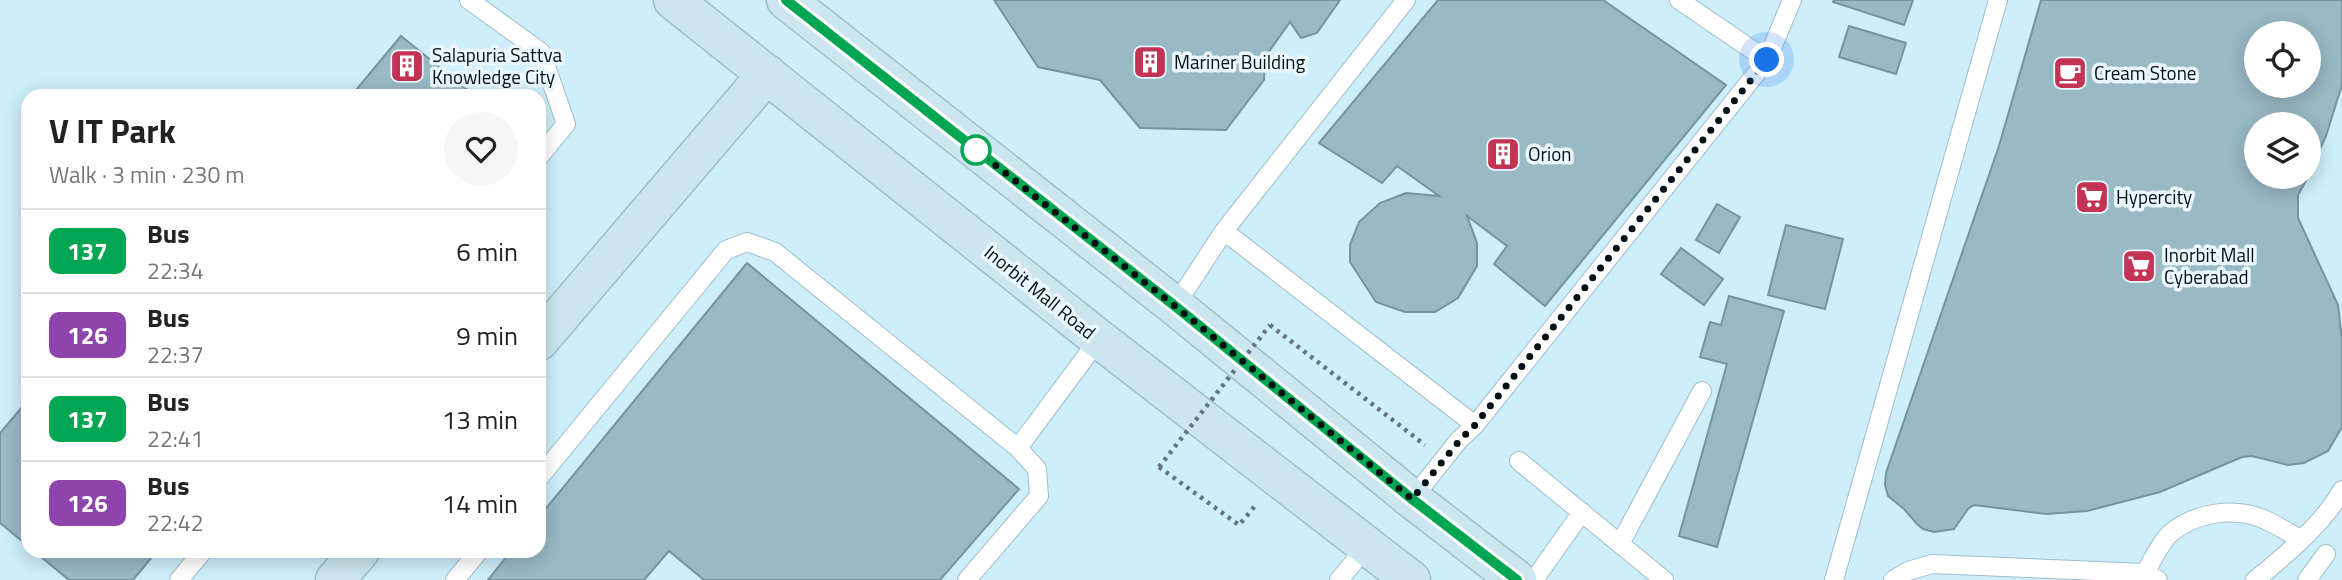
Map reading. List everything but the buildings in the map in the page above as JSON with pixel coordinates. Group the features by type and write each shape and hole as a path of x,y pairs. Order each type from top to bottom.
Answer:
{"main road":[{"name":"Inorbit Mall Road","path":"673,0 1099,339 1411,580"},
{"path":"786,0 1517,580"},
{"path":"546,333 767,74"},
{"path":"335,580 354,558"}],"lane":[{"path":"469,0 541,52 566,124 546,148"},
{"path":"1175,306 1224,231 1406,0"},
{"path":"1679,0 1767,60"},
{"path":"1412,499 1475,425 1767,60 1792,0"},
{"path":"1834,580 1998,0"},
{"path":"1224,231 1475,425"},
{"path":"546,469 726,250 747,242 775,252 1018,448 1037,469 1039,496 967,580"},
{"path":"1018,448 1099,339"},
{"path":"1620,544 1702,391"},
{"path":"1519,461 1664,580"},
{"path":"2255,580 2277,563 2333,506 2342,489"},
{"path":"1534,580 1582,512"},
{"path":"1893,580 1908,571 1932,564 2151,577 2170,533 2193,520 2214,513 2241,512 2263,518 2300,539"},
{"path":"1339,580 1367,546"},
{"path":"2307,580 2326,554"},
{"path":"179,580 197,558"},
{"path":"455,580 473,558"}],"path":[{"path":"1239,525 1159,467 1270,325 1345,386 1445,460"}],"bus line":[{"name":"137","path":"786,0 1517,580"}],"place":[{"name":"Mariner Building","path":"1150,62"},
{"name":"Salapuria Sattva Knowledge City","path":"407,66"},
{"name":"Cream Stone","path":"2070,73"},
{"name":"Orion","path":"1503,154"},
{"name":"Hypercity","path":"2092,197"},
{"name":"Inorbit Mall Cyberabad","path":"2139,266"}],"route":[{"path":"976,150 1175,306 1412,499 1475,425 1767,60"}]}
